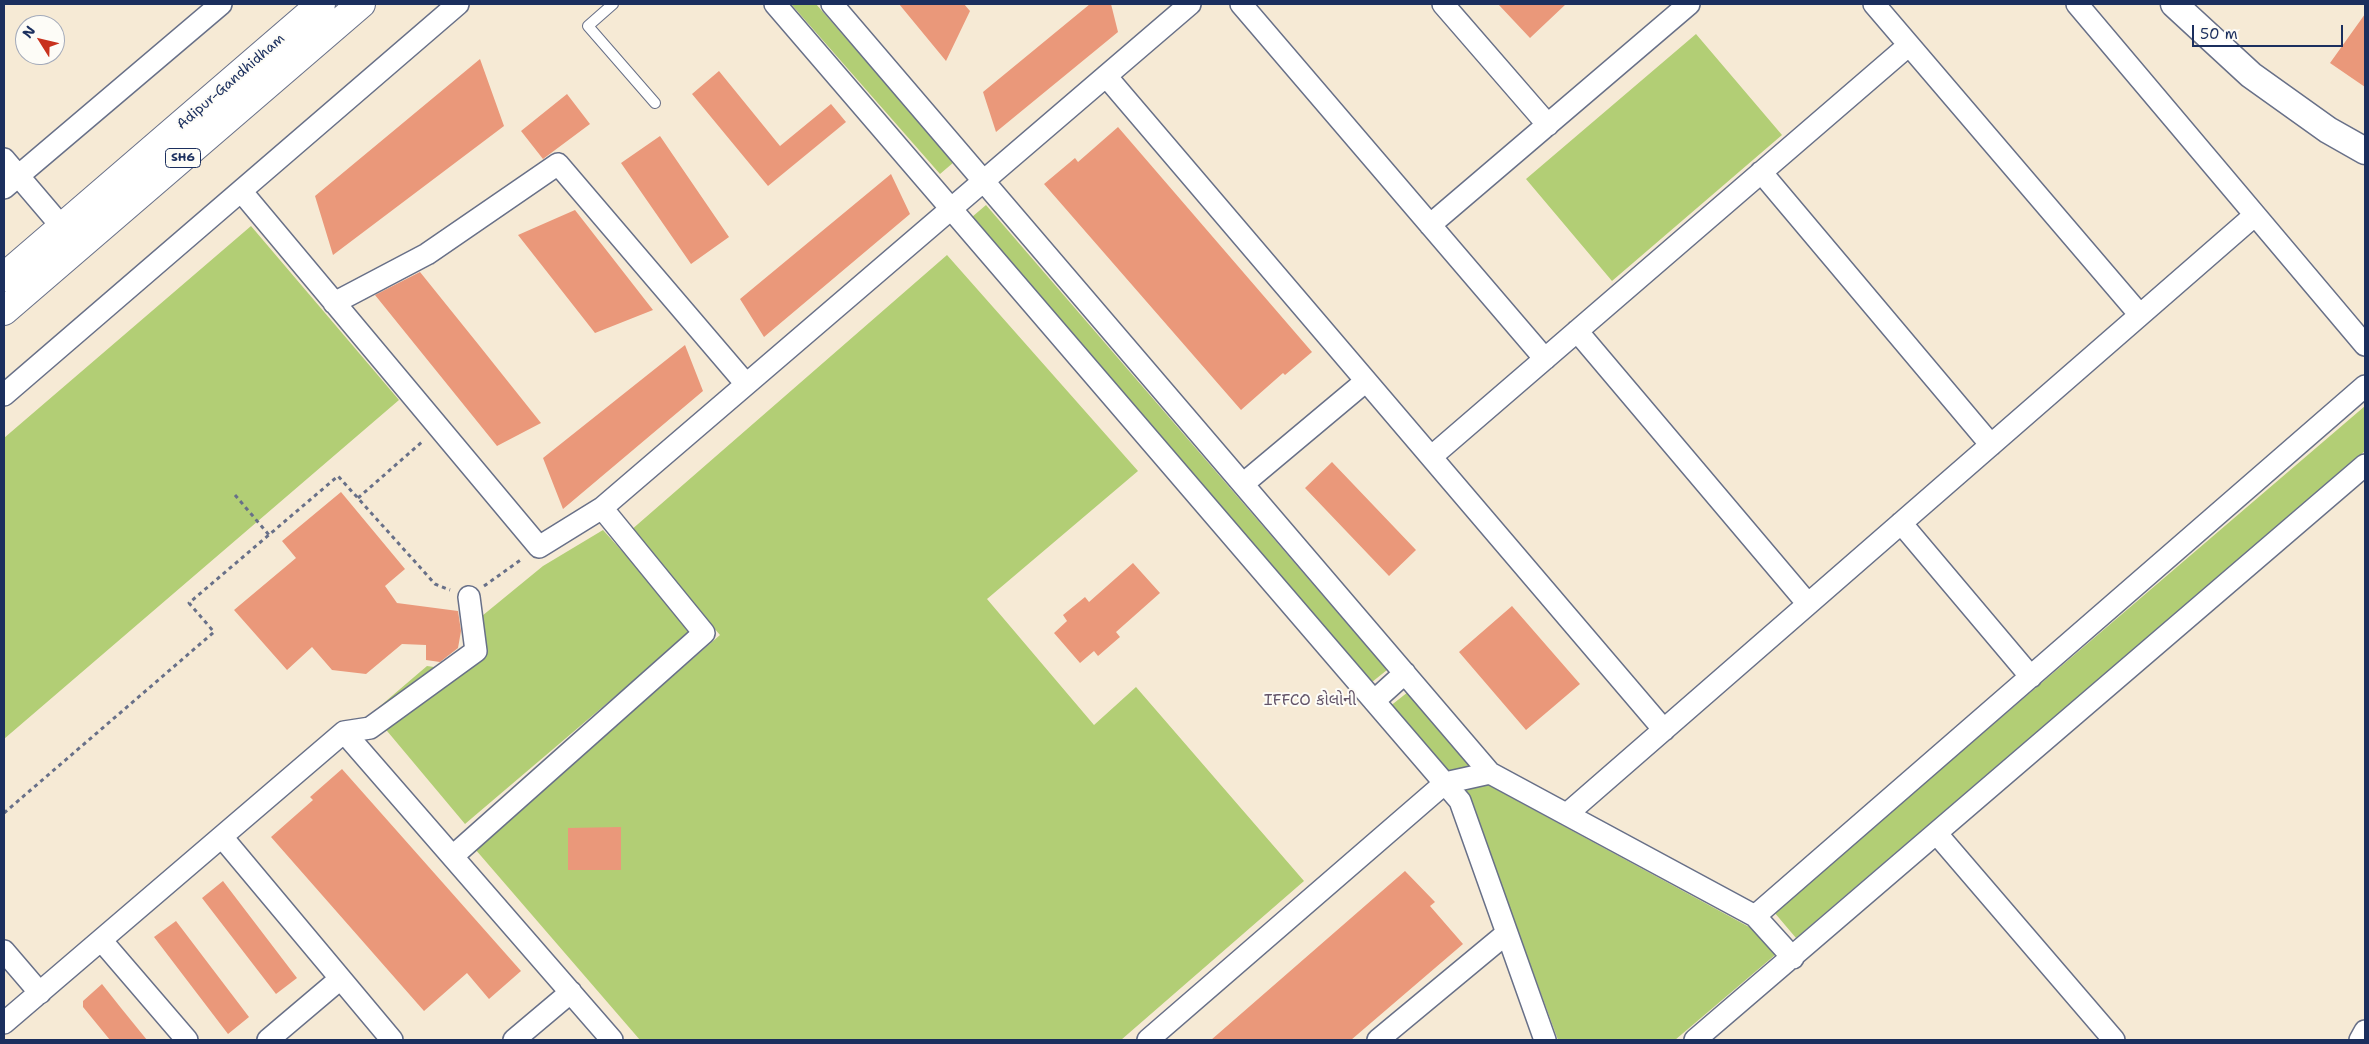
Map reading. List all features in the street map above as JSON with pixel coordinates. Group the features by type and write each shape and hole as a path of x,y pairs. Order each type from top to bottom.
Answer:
{"main road":[{"name":"Adipur-Gandhidham","path":"4,277 321,4"},
{"name":"SH6","path":"4,311 361,4"}],"street":[{"path":"11,182 221,4"},
{"path":"4,395 458,4"},
{"path":"775,4 1460,801 1545,1040"},
{"path":"832,4 1490,772 1755,916 1793,958"},
{"path":"1240,4 1545,359"},
{"path":"1443,4 1548,125"},
{"path":"1874,4 2140,315"},
{"path":"2077,4 2365,345"},
{"path":"2174,4 2251,75 2328,130 2365,151"},
{"path":"1430,225 1548,125 1678,7"},
{"path":"241,191 539,547 602,508 1106,76 1178,8"},
{"path":"1431,457 1909,45"},
{"path":"1106,76 1664,730"},
{"path":"4,159 11,182 62,227"},
{"path":"334,303 428,254 558,164 746,384"},
{"path":"1761,172 1991,445"},
{"path":"1567,814 2255,215"},
{"path":"1577,331 1808,604"},
{"path":"1243,484 1366,381"},
{"path":"1755,916 2365,386"},
{"path":"1695,1040 1793,958 2365,465"},
{"path":"453,856 704,633 602,508"},
{"path":"1901,523 2031,677"},
{"path":"4,1023 344,732 370,728 476,651 469,597"},
{"path":"1374,701 1405,673"},
{"path":"344,732 612,1040"},
{"path":"1148,1040 1445,783 1490,772"},
{"path":"1937,834 2114,1040"},
{"path":"222,837 392,1040"},
{"path":"1378,1040 1507,933"},
{"path":"101,940 187,1040"},
{"path":"4,951 40,993"},
{"path":"268,1040 340,979"},
{"path":"514,1040 571,992"},
{"path":"2360,1040 2365,1031"}],"lane":[{"path":"613,4 588,26 655,103"}],"path":[{"path":"358,498 438,427"},
{"path":"4,813 214,632 189,603 338,476 435,584 469,597 539,547"},
{"path":"235,495 269,535"}],"green space":[{"path":"791,4 816,4 954,162 940,174"},
{"path":"1696,34 1782,135 1612,281 1526,179"},
{"path":"986,205 1387,670 1372,682 972,217"},
{"path":"251,226 399,400 4,739 4,438"},
{"path":"947,255 1138,471 987,599 1094,725 1136,687 1304,881 1121,1040 640,1040 475,849 720,635 630,531"},
{"path":"2365,406 2365,451 1796,938 1774,912"},
{"path":"603,530 693,630 465,824 372,713 427,666 463,671 471,625 543,566"},
{"path":"1408,692 1490,786 1751,928 1775,955 1675,1040 1558,1040 1471,803 1389,707"}],"building":[{"path":"899,4 964,4 970,11 946,61"},
{"path":"1090,4 1111,4 1118,32 996,132 983,92"},
{"path":"1498,4 1566,4 1530,38"},
{"path":"2365,14 2365,87 2330,63"},
{"path":"480,59 504,126 333,255 315,196"},
{"path":"719,71 780,146 831,104 846,122 768,186 692,94"},
{"path":"567,94 590,124 543,159 521,131"},
{"path":"1118,127 1312,352 1285,375 1283,373 1241,410 1044,184 1075,158 1078,162"},
{"path":"660,136 729,237 691,264 621,163"},
{"path":"891,174 910,214 764,337 740,299"},
{"path":"575,210 653,310 595,333 518,235"},
{"path":"420,272 541,423 497,446 375,295"},
{"path":"685,345 703,391 563,509 543,458"},
{"path":"1332,462 1416,550 1389,576 1305,488"},
{"path":"341,492 405,569 385,586 397,603 458,611 461,631 458,648 440,662 426,660 426,645 402,644 366,674 332,670 312,647 287,670 234,610 296,558 282,541"},
{"path":"1133,563 1160,593 1116,632 1120,637 1098,656 1094,651 1080,663 1054,633 1067,621 1063,615 1085,597 1089,602"},
{"path":"1512,606 1580,684 1526,730 1459,652"},
{"path":"342,769 521,971 489,999 467,973 424,1011 271,837 313,800 310,797"},
{"path":"621,827 621,870 568,870 568,828"},
{"path":"1405,871 1435,902 1430,906 1463,944 1351,1040 1211,1040"},
{"path":"223,881 297,978 276,994 202,898"},
{"path":"176,921 249,1017 228,1034 154,937"},
{"path":"102,984 147,1040 110,1040 83,1007 83,1001"}],"district":[{"name":"IFFCO કોલોની","path":"1310,701"}]}
